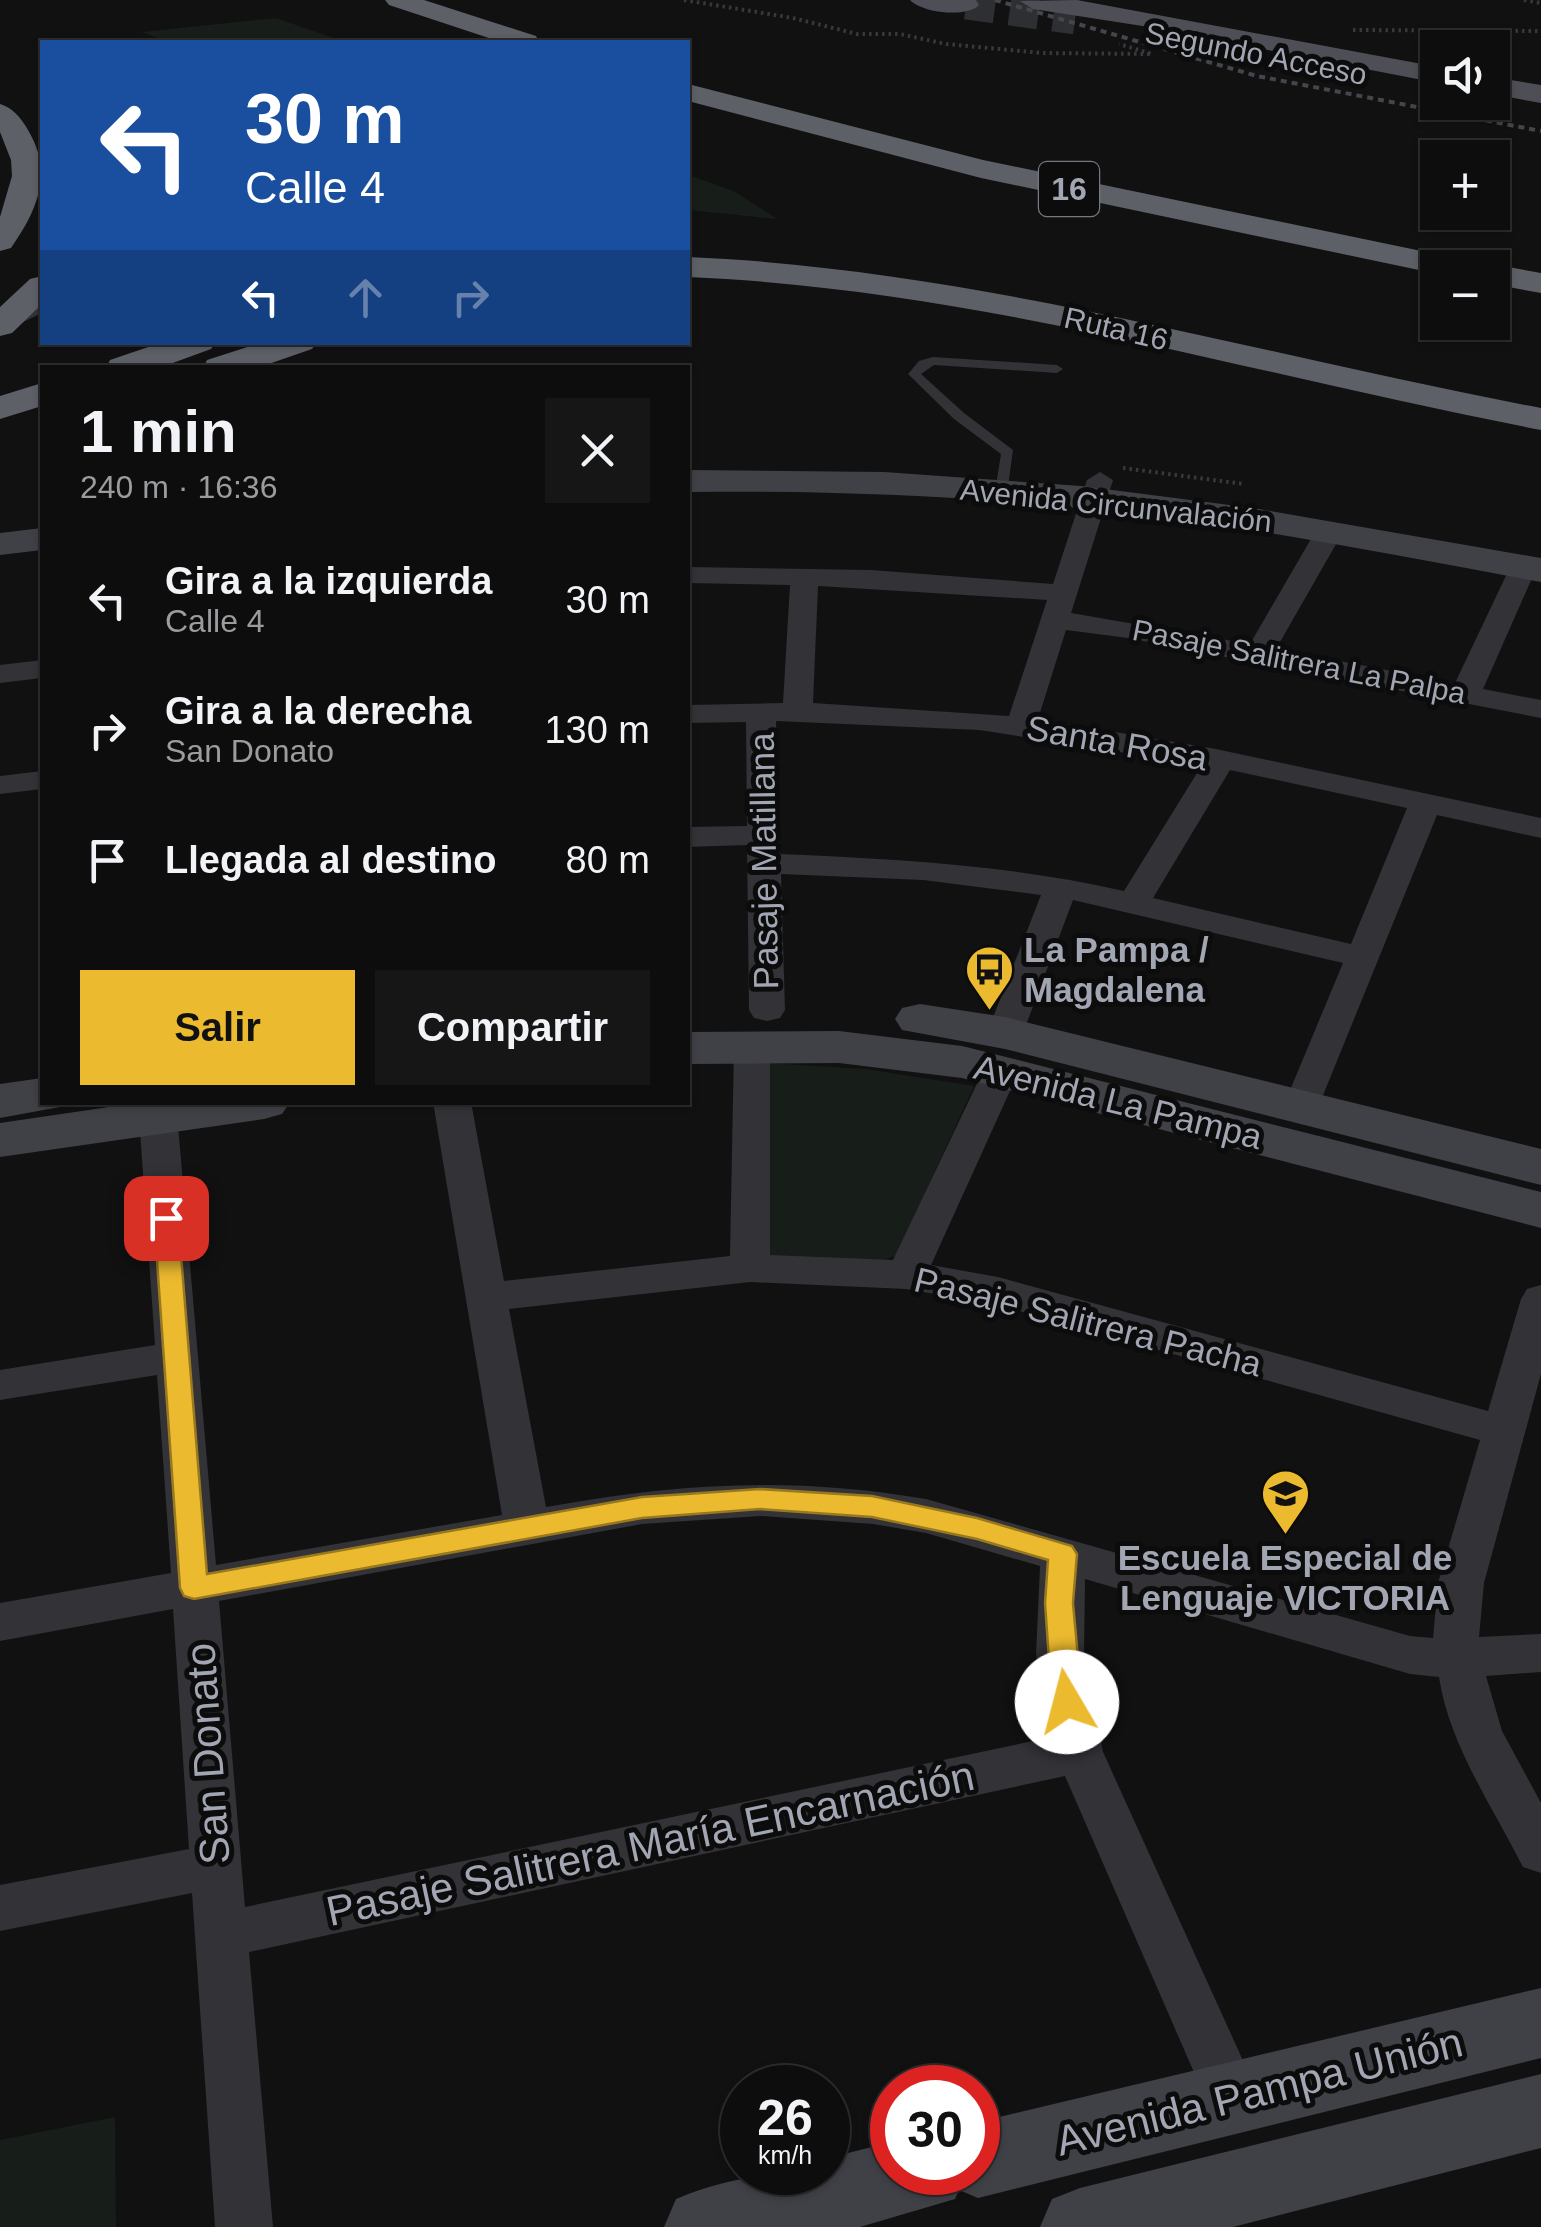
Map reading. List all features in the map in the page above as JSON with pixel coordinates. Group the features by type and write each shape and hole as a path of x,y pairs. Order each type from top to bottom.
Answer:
{"highway":[{"path":"398,0 520,40"},
{"path":"0,90 34,112"},
{"name":"16","path":"690,93 998,173 1420,261"},
{"path":"0,112 20,137 29,175 24,200 0,240"},
{"name":"Ruta 16","path":"690,267 854,277 1006,304 1316,374 1541,419"},
{"path":"1510,277 1541,283"},
{"path":"690,280 868,287 1006,304"},
{"path":"0,328 40,288"},
{"path":"131,365 190,345"},
{"path":"229,365 291,345"},
{"path":"0,408 40,395"},
{"path":"0,437 40,425"}],"main road":[{"path":"923,0 966,5"},
{"name":"Segundo Acceso","path":"1033,1 1150,19 1420,72"},
{"name":"Segundo Acceso","path":"1074,20 1420,85"},
{"path":"1510,88 1541,94"},
{"path":"1510,101 1541,106"}],"street":[{"name":"Avenida Circunvalación","path":"690,462 870,464 1004,481 1274,502 1535,562"},
{"name":"Avenida Circunvalación","path":"690,482 1004,481"},
{"name":"Avenida Circunvalación","path":"1097,489 1329,532 1535,562"},
{"path":"1021,726 1097,489"},
{"path":"0,523 40,518"},
{"path":"1259,654 1329,532"},
{"path":"0,544 40,539"},
{"path":"1466,694 1535,562"},
{"name":"Pasaje Salitrera La Palpa","path":"690,575 938,582 1060,606 1259,654 1541,709"},
{"name":"Pasaje Matillana","path":"798,711 804,576"},
{"path":"0,674 40,669"},
{"name":"Pasaje Matillana","path":"750,1268 764,849 761,711"},
{"name":"Santa Rosa","path":"690,714 798,711 1021,726 1220,761 1541,828"},
{"path":"1134,902 1220,761"},
{"path":"0,785 40,780"},
{"path":"1302,1108 1425,804"},
{"path":"690,837 1061,887 1363,957"},
{"path":"906,1275 1003,1052 1061,887"},
{"name":"Avenida La Pampa","path":"690,1014 882,1050 1003,1052 1302,1108 1541,1167"},
{"name":"Avenida La Pampa","path":"690,1047 759,1028"},
{"name":"Avenida La Pampa","path":"1003,1052 1541,1210"},
{"path":"0,1101 40,1095"},
{"path":"0,1140 157,1110 224,1105"},
{"path":"453,1105 527,1528"},
{"name":"San Donato","path":"157,1110 244,2227"},
{"name":"Pasaje Salitrera Pacha","path":"486,1297 750,1268 906,1275 998,1292 1504,1431"},
{"path":"1541,1299 1456,1609 1457,1658 1479,1735 1541,1852"},
{"path":"0,1385 176,1357"},
{"path":"0,1622 701,1501 820,1502 926,1516 1367,1646 1410,1655 1457,1658 1541,1653"},
{"path":"1063,1554 1060,1654 1079,1752 1232,2098"},
{"name":"Pasaje Salitrera María Encarnación","path":"221,1935 1079,1752"},
{"path":"0,1908 216,1866"},
{"name":"Avenida Pampa Unión","path":"1000,2155 1541,2023"},
{"path":"1080,2227 1541,2111"},
{"path":"704,2227 870,2186"}],"lane":[{"path":"0,328 40,310"},
{"path":"128,365 170,345"},
{"path":"1004,481 1008,453 1002,445 918,380 917,368 934,362 1057,369"}],"path":[{"path":"1524,0 1541,3"}],"shaded area":[{"path":"276,18 339,40 163,40 142,32"},
{"path":"690,176 734,191 777,219 690,210"},
{"path":"767,1063 866,1069 974,1086 896,1256 870,1264 775,1260 765,1252"},
{"path":"115,2117 116,2227 0,2227 0,2140"}],"tunnel":[{"path":"966,5 1075,20"}],"railway":[{"path":"995,0 1257,76 1541,131"}],"place":[{"name":"La Pampa / Magdalena","path":"989,1012"},
{"name":"Escuela Especial de Lenguaje VICTORIA","path":"1285,1536"}],"route":[{"path":"166,1218 194,1588 642,1507 760,1499 872,1507 926,1516 1063,1554 1060,1654 1067,1702"}]}
